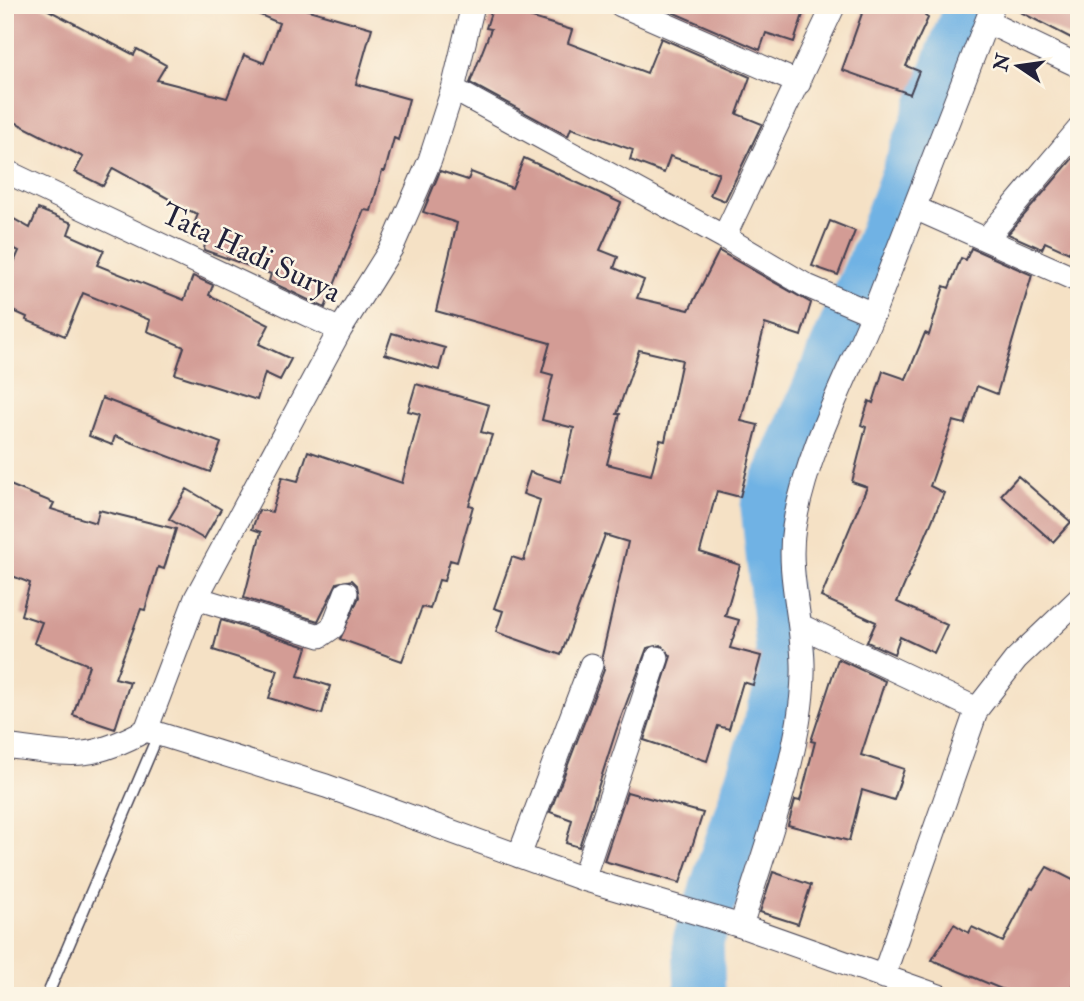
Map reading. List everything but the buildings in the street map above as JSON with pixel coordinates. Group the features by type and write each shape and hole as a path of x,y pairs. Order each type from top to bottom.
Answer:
{"street":[{"name":"Tata Hadi Surya","path":"5,171 340,330 392,247 430,160 453,89 473,5"},
{"path":"621,5 799,83"},
{"path":"724,237 834,5"},
{"path":"740,926 778,804 799,717 803,678 801,626 792,567 794,528 819,441 865,311 915,208 990,13 1079,65"},
{"path":"453,89 724,237 807,286 865,311"},
{"path":"986,239 1079,130"},
{"path":"915,208 1077,280"},
{"path":"152,733 197,598 340,330"},
{"path":"197,598 320,636 333,627 346,593"},
{"path":"883,977 977,709 1016,659 1079,599"},
{"path":"801,626 977,709"},
{"path":"583,879 657,658"},
{"path":"519,856 591,666"},
{"path":"5,746 79,755 114,747 152,733 326,786 583,879 740,926 939,996"}],"lane":[{"path":"47,996 152,733"}],"waterway":[{"path":"700,996 698,941 784,676 766,507 878,250 970,5"}]}
